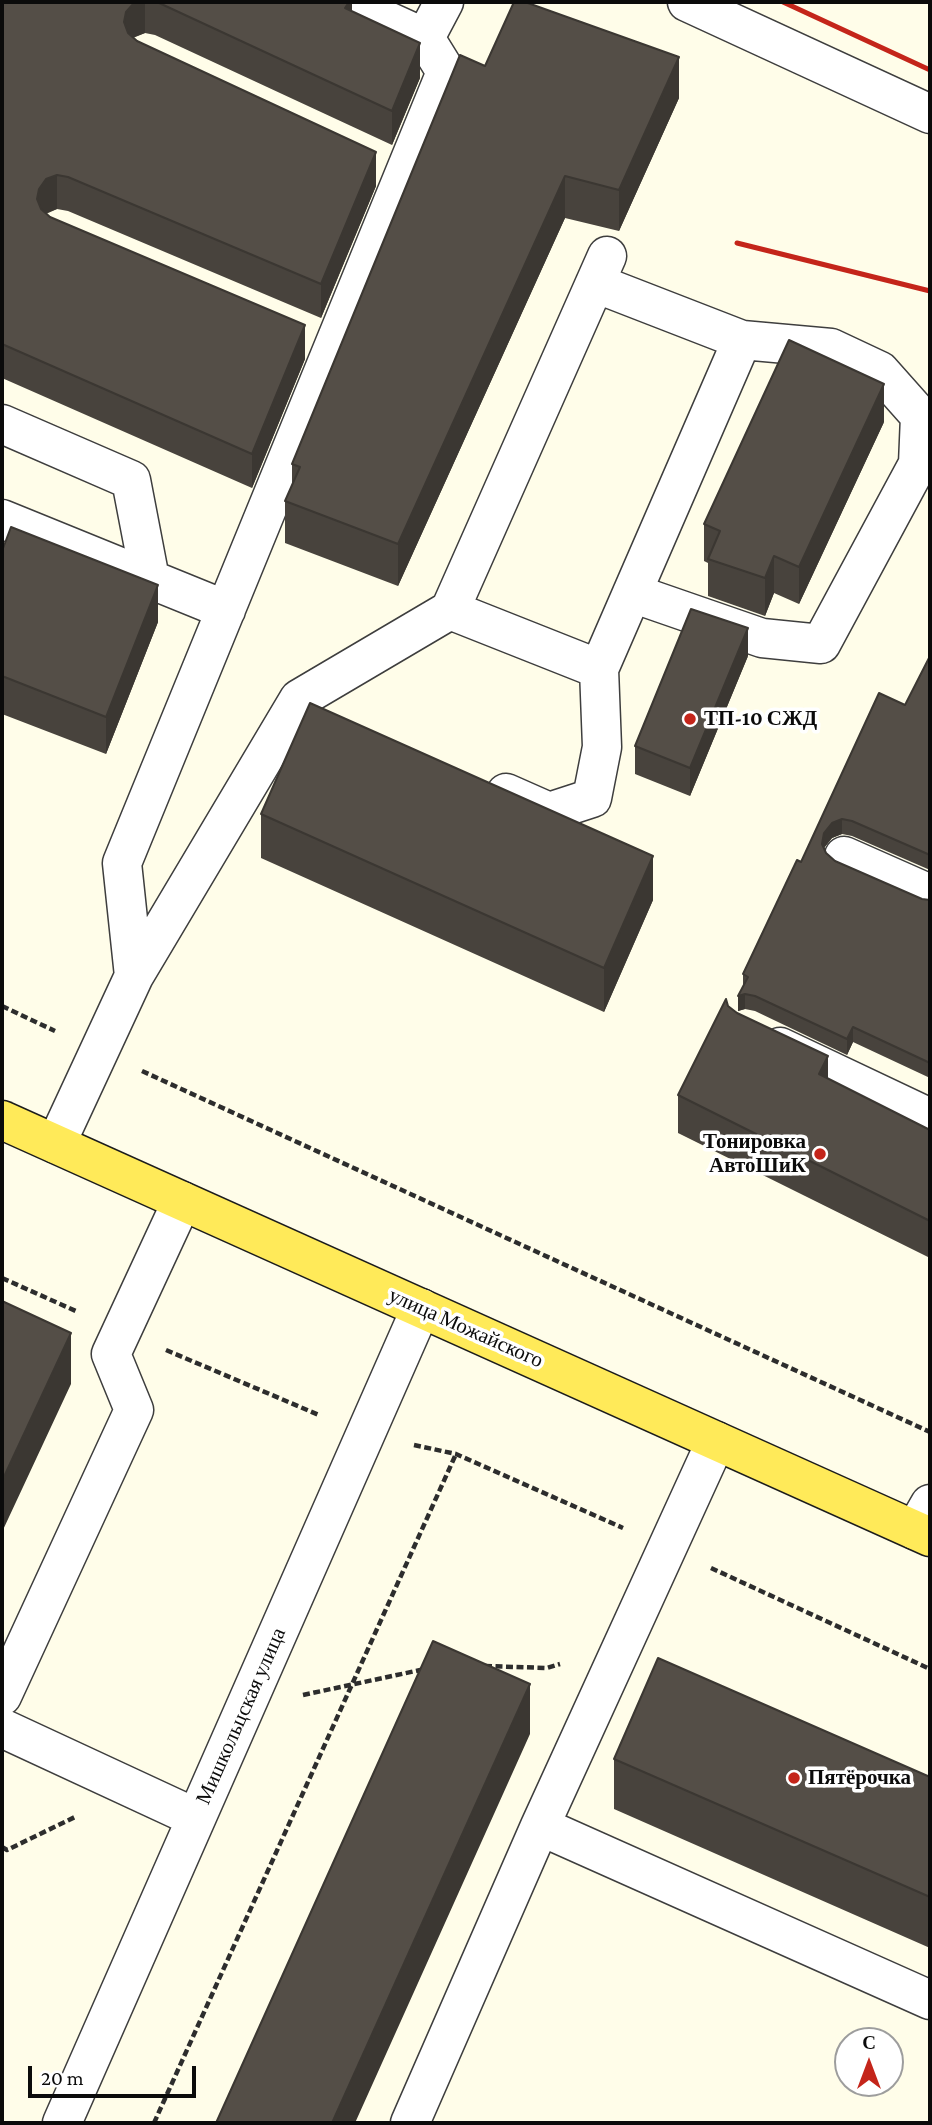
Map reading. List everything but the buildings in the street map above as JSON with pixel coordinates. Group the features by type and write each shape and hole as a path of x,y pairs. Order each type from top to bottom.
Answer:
{"main road":[{"name":"улица Можайского","path":"2,1119 716,1441 925,1524"}],"street":[{"path":"134,976 122,863 446,72 425,37 346,2"},
{"path":"425,37 444,2"},
{"path":"687,2 930,114"},
{"path":"367,158 404,175"},
{"path":"56,1144 134,976 299,699 450,610 601,269 743,340 831,348 880,371 920,416 918,464 821,644 762,638 632,593"},
{"path":"296,331 333,347"},
{"path":"474,778 549,812 592,798 602,747 599,669 743,340"},
{"path":"2,424 131,480 150,579"},
{"path":"2,519 226,610"},
{"path":"450,610 599,669"},
{"path":"299,699 336,716"},
{"path":"844,856 930,894"},
{"path":"746,1031 930,1118"},
{"path":"2,1696 134,1410 111,1354 182,1201"},
{"name":"Мишкольцская улица","path":"62,2123 421,1308"},
{"path":"410,2123 540,1826 716,1441"},
{"path":"2,1728 196,1818"},
{"path":"540,1826 930,2000"}],"path":[{"path":"2,1006 930,1432"},
{"path":"2,1278 121,1332 365,1434 456,1454 930,1669"},
{"path":"154,2123 456,1454"},
{"path":"483,1666 547,1668 622,1646"},
{"path":"246,1705 432,1668"},
{"path":"2,1847 7,1850 134,1789"}],"railway":[{"path":"783,2 930,70"},
{"path":"737,243 930,291"}],"place":[{"name":"ТП-10 СЖД","path":"690,719"},
{"name":"Тонировка АвтоШиК","path":"820,1154"},
{"name":"Пятёрочка","path":"794,1778"}]}
